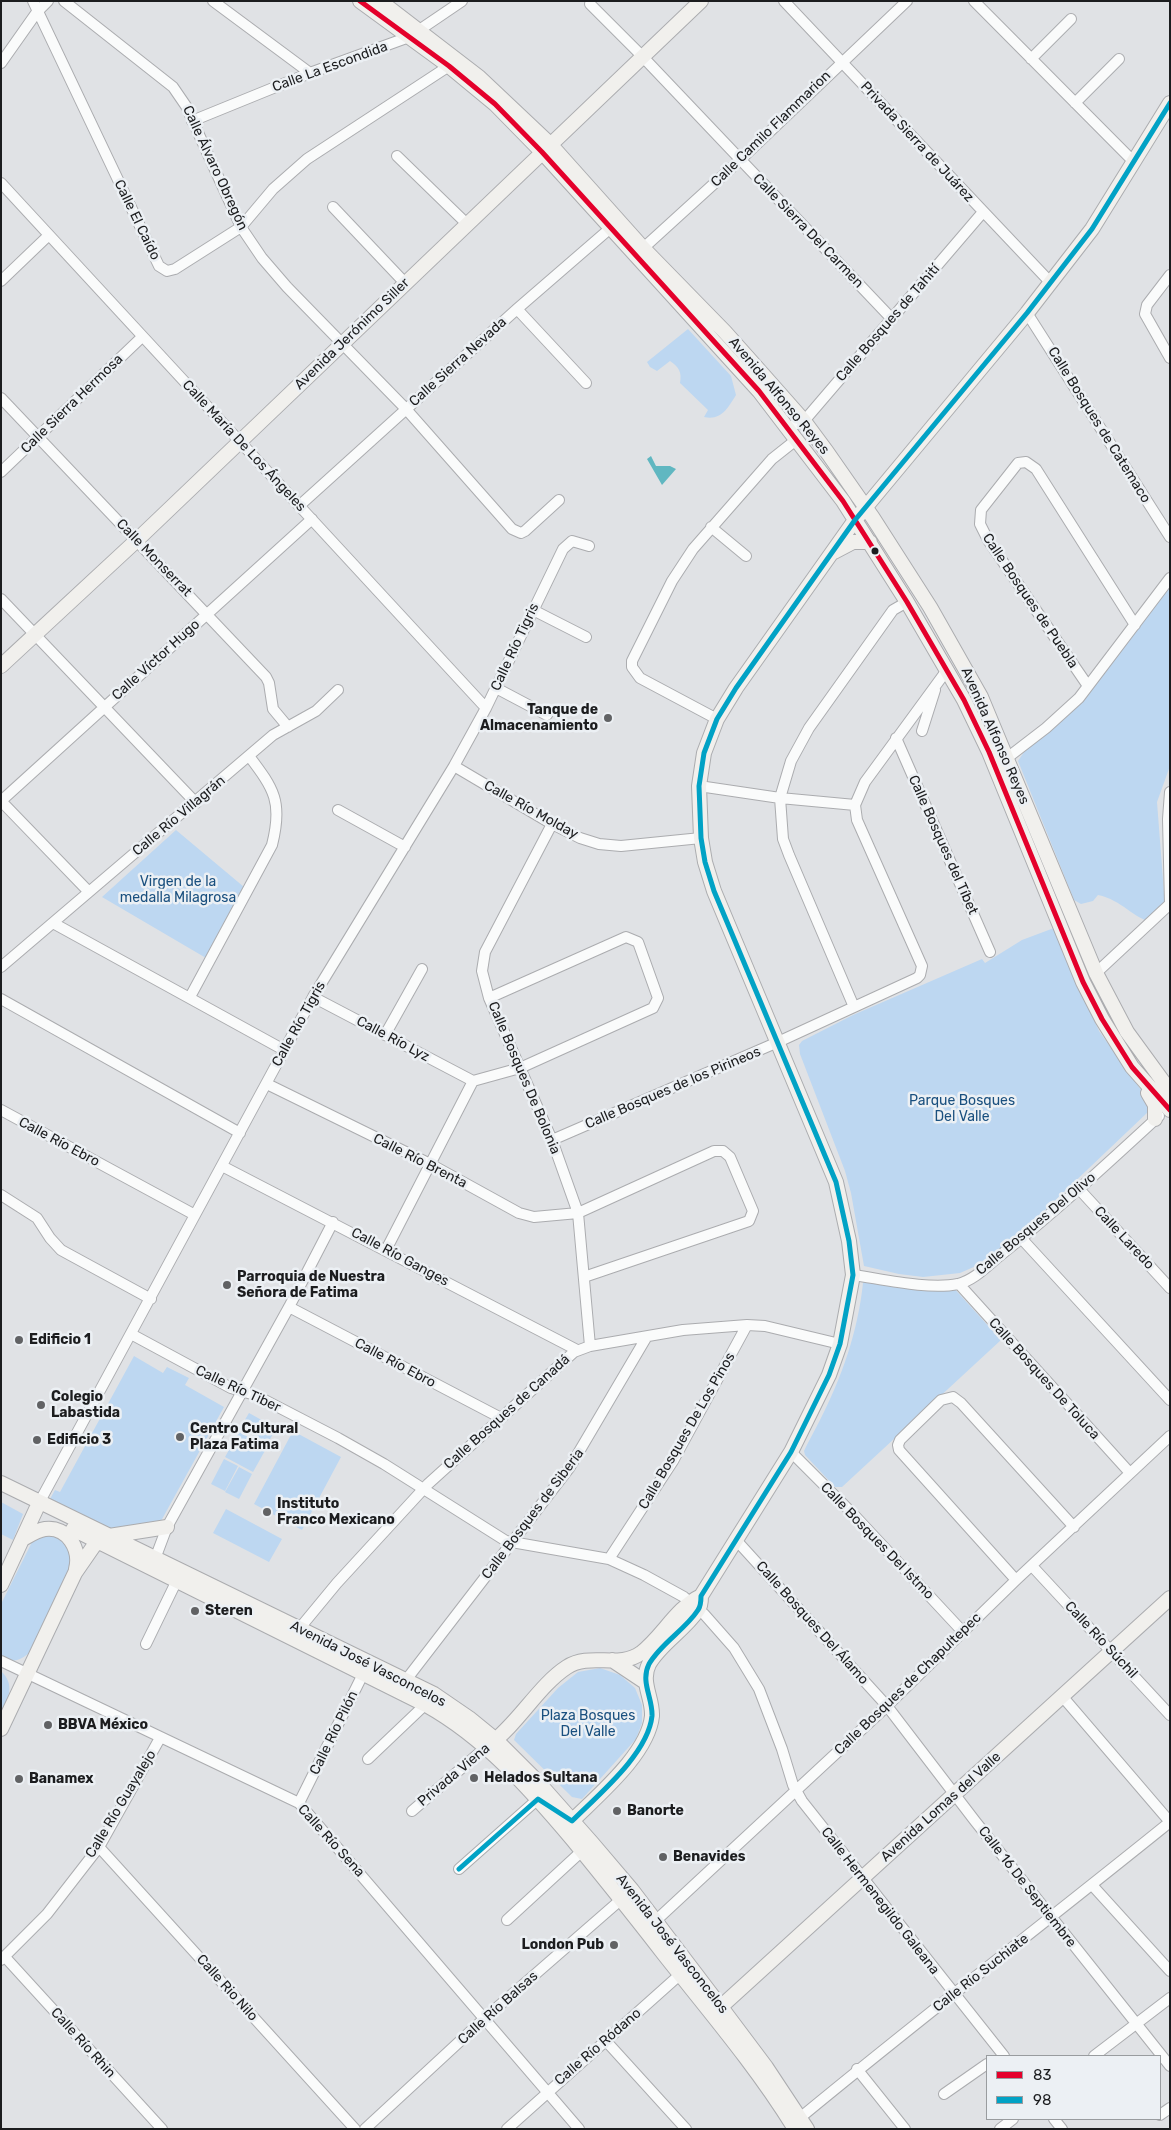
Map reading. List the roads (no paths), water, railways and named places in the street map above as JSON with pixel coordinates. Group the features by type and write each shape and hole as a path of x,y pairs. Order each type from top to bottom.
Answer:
{"main road":[{"name":"Avenida Alfonso Reyes","path":"360,1 479,77 615,225 759,391 855,520 907,602 943,675 989,752 1083,982 1102,1019 1132,1066 1169,1108"},
{"name":"Avenida Alfonso Reyes","path":"380,1 449,66 546,148"},
{"name":"Avenida Jerónimo Siller","path":"1,666 137,540 701,1"},
{"path":"538,1799 572,1820 641,1747 650,1726 652,1715 645,1682 647,1670 654,1656 697,1602 737,1541 791,1452 829,1375 840,1344 852,1275 849,1242 836,1182 714,891 705,862 700,838 699,786 704,753 717,719 736,688 828,557 913,448 1028,313 1092,229 1170,103"},
{"name":"Avenida Alfonso Reyes","path":"639,252 725,332 804,421 880,528 930,607 981,697 1096,973 1127,1032 1170,1091"},
{"path":"880,528 880,505 885,484"},
{"path":"828,557 853,542 870,542"},
{"path":"1132,1066 1155,1105 1155,1119"},
{"name":"Avenida José Vasconcelos","path":"1,1483 38,1506 103,1539 469,1718 582,1851 626,1895"},
{"name":"Avenida José Vasconcelos","path":"1,1492 38,1506"},
{"path":"1,1585 38,1506"},
{"path":"75,1573 103,1539 167,1527"},
{"path":"1,1729 75,1573 78,1562 76,1550 66,1536 56,1530 45,1529 23,1539"},
{"name":"Avenida José Vasconcelos","path":"103,1539 155,1559 179,1576 299,1629 366,1668 406,1680 430,1700"},
{"name":"Avenida Lomas del Valle","path":"716,2011 1170,1598"},
{"path":"490,1744 566,1668 585,1660 629,1659 642,1652 697,1602"},
{"path":"612,1660 619,1667 645,1682"},
{"name":"Avenida José Vasconcelos","path":"490,1744 538,1782 572,1820 799,2125"}],"street":[{"path":"33,1 37,12"},
{"path":"1,63 37,12 48,1"},
{"name":"Calle Álvaro Obregón","path":"64,1 173,87 186,106 241,227 262,258 287,287 406,409 512,529 521,533 525,531 559,500"},
{"path":"213,1 310,73"},
{"name":"Calle La Escondida","path":"192,121 310,73 414,34 462,1"},
{"name":"Privada Sierra de Juárez","path":"784,1 1051,282"},
{"name":"Calle Camilo Flammarion","path":"639,252 740,160 906,1"},
{"path":"974,1 1134,162"},
{"name":"Calle Sierra Del Carmen","path":"590,4 892,318"},
{"name":"Calle El Caído","path":"37,12 159,266 167,270 174,269 241,227 273,189 307,159 449,66"},
{"path":"1031,59 1070,19"},
{"path":"1075,103 1119,59"},
{"path":"397,156 468,224"},
{"name":"Calle María De Los Ángeles","path":"1,183 486,708"},
{"path":"333,207 405,283"},
{"name":"Calle Bosques de Tahití","path":"717,719 640,678 632,667 632,661 672,582 693,549 711,527 772,459 983,212"},
{"name":"Calle Sierra Nevada","path":"300,506 518,309 615,225"},
{"path":"1,281 49,235"},
{"path":"1170,275 1147,305 1145,314 1170,358"},
{"path":"518,309 586,383"},
{"name":"Calle Bosques de Catemaco","path":"1028,313 1170,537"},
{"name":"Calle Sierra Hermosa","path":"1,472 142,337"},
{"name":"Calle Monserrat","path":"1,398 266,677 270,683 273,709 288,727"},
{"name":"Calle Bosques de Puebla","path":"1088,686 988,540 980,524 981,510 1018,463 1026,462 1036,468 1135,625"},
{"name":"Calle Víctor Hugo","path":"1,801 312,519"},
{"path":"711,527 746,556"},
{"name":"Calle Río Tigris","path":"38,1506 313,997 454,766 486,708 563,549 572,541 589,546"},
{"path":"1007,758 1073,704 1170,578"},
{"path":"1,599 196,802"},
{"path":"854,1007 783,839 780,798 791,761 809,728 893,610 907,602"},
{"path":"533,610 586,637"},
{"path":"922,731 943,675"},
{"path":"699,786 780,798 855,805 865,782 943,675"},
{"path":"496,688 547,715"},
{"name":"Calle Río Villagrán","path":"1,967 273,735 316,711 338,690"},
{"name":"Calle Bosques del Tíbet","path":"896,738 990,952"},
{"path":"190,997 272,845 276,830 277,816 274,792 249,756"},
{"name":"Calle Río Molday","path":"454,766 552,824 580,838 599,844 638,845 700,838"},
{"path":"1096,973 1170,905 1168,819 1170,792"},
{"path":"1,801 89,892"},
{"name":"Calle Bosques de los Pirineos","path":"552,1140 778,1042 917,978 922,966 857,820 855,805"},
{"path":"338,810 405,847"},
{"name":"Calle Bosques De Bolonia","path":"552,824 485,952 482,971 489,998 552,1140 578,1213 590,1346"},
{"path":"53,923 284,1050"},
{"path":"386,1250 473,1080 520,1068 656,1006 657,995 638,942 630,938 623,938 489,998"},
{"path":"385,1035 422,969"},
{"name":"Calle Río Lyz","path":"313,997 473,1080"},
{"path":"1,999 240,1132"},
{"name":"Calle Río Brenta","path":"267,1084 430,1164 526,1216 540,1217 578,1213 714,1151 718,1150 730,1157 753,1210 752,1218 745,1223 584,1277"},
{"name":"Calle Bosques Del Olivo","path":"852,1275 931,1285 959,1284 978,1274 1079,1189 1169,1108"},
{"name":"Calle Río Ebro","path":"1,1110 195,1216"},
{"name":"Calle Río Ganges","path":"222,1166 577,1350"},
{"name":"Calle Laredo","path":"1079,1189 1170,1288"},
{"path":"1,1195 37,1218 50,1238 61,1250 150,1299"},
{"path":"155,1559 167,1527 289,1307 333,1222"},
{"path":"1022,1238 1170,1400"},
{"name":"Calle Bosques De Toluca","path":"959,1284 1130,1473"},
{"name":"Calle Río Ebro","path":"289,1307 502,1418"},
{"name":"Calle Bosques de Canadá","path":"299,1629 337,1583 423,1489 541,1384 568,1356 577,1350 590,1346 646,1338 683,1330 747,1326 765,1326 840,1344"},
{"name":"Calle Bosques De Los Pinos","path":"609,1560 673,1461 747,1326"},
{"name":"Calle Río Tiber","path":"132,1334 231,1388 242,1391 338,1438 384,1464 512,1543"},
{"name":"Calle Bosques de Siberia","path":"406,1680 581,1451 646,1338"},
{"path":"1016,1580 901,1454 898,1447 900,1440 941,1400 950,1397 961,1403 1074,1527"},
{"name":"Calle Bosques de Chapultepec","path":"650,1926 887,1706 1016,1580 1170,1436"},
{"name":"Calle Bosques Del Istmo","path":"791,1452 855,1516 963,1632"},
{"name":"Calle Bosques Del Álamo","path":"737,1541 887,1706"},
{"name":"Calle Hermenegildo Galeana","path":"512,1543 609,1560 666,1585 697,1602 734,1648 759,1689 773,1721 796,1791 862,1879 1001,2055"},
{"name":"Calle Río Súchil","path":"1032,1566 1170,1715"},
{"path":"146,1644 179,1576"},
{"name":"Calle Río Sena","path":"1,1661 299,1804 579,2129"},
{"name":"Calle Río Pilón","path":"299,1804 366,1668"},
{"path":"1062,1696 1170,1822"},
{"path":"368,1759 430,1700"},
{"name":"Calle 16 De Septiembre","path":"887,1706 1170,2066"},
{"name":"Calle Río Guayalejo","path":"3,1958 47,1914 99,1847 160,1738"},
{"name":"Privada Viena","path":"412,1811 490,1744"},
{"path":"460,1869 538,1799"},
{"name":"Calle Río Suchiate","path":"799,2125 857,2069 1052,1918 1170,1822"},
{"name":"Calle Rio Nilo","path":"99,1847 355,2129"},
{"path":"507,1920 582,1851"},
{"path":"1092,1885 1170,1971"},
{"name":"Calle Río Balsas","path":"365,2129 485,2018 626,1895"},
{"name":"Calle Río Rhin","path":"3,1958 162,2129"},
{"name":"Calle Río Ródano","path":"507,2129 547,2091 675,1979 687,1973"},
{"path":"1095,2055 1170,1998"},
{"path":"606,2041 686,2129"},
{"path":"944,2094 986,2065"},
{"path":"857,2069 905,2129"},
{"path":"1000,2129 1012,2120"}],"water":[{"path":"651,456 656,466 670,466 676,469 662,485 647,459"}],"place":[{"name":"Tanque de Almacenamiento","path":"608,718"},
{"name":"Parroquia de Nuestra Señora de Fatima","path":"227,1285"},
{"name":"Edificio 1","path":"19,1340"},
{"name":"Colegio Labastida","path":"41,1405"},
{"name":"Centro Cultural Plaza Fatima","path":"180,1437"},
{"name":"Edificio 3","path":"37,1440"},
{"name":"Instituto Franco Mexicano","path":"267,1512"},
{"name":"Steren","path":"195,1611"},
{"name":"BBVA México","path":"48,1725"},
{"name":"Helados Sultana","path":"474,1778"},
{"name":"Banamex","path":"19,1779"},
{"name":"Banorte","path":"617,1811"},
{"name":"Benavides","path":"663,1857"},
{"name":"London Pub","path":"614,1945"}],"park label":[{"name":"Virgen de la medalla Milagrosa","path":"178,890"},
{"name":"Parque Bosques Del Valle","path":"962,1110"},
{"name":"Plaza Bosques Del Valle","path":"588,1724"}]}
